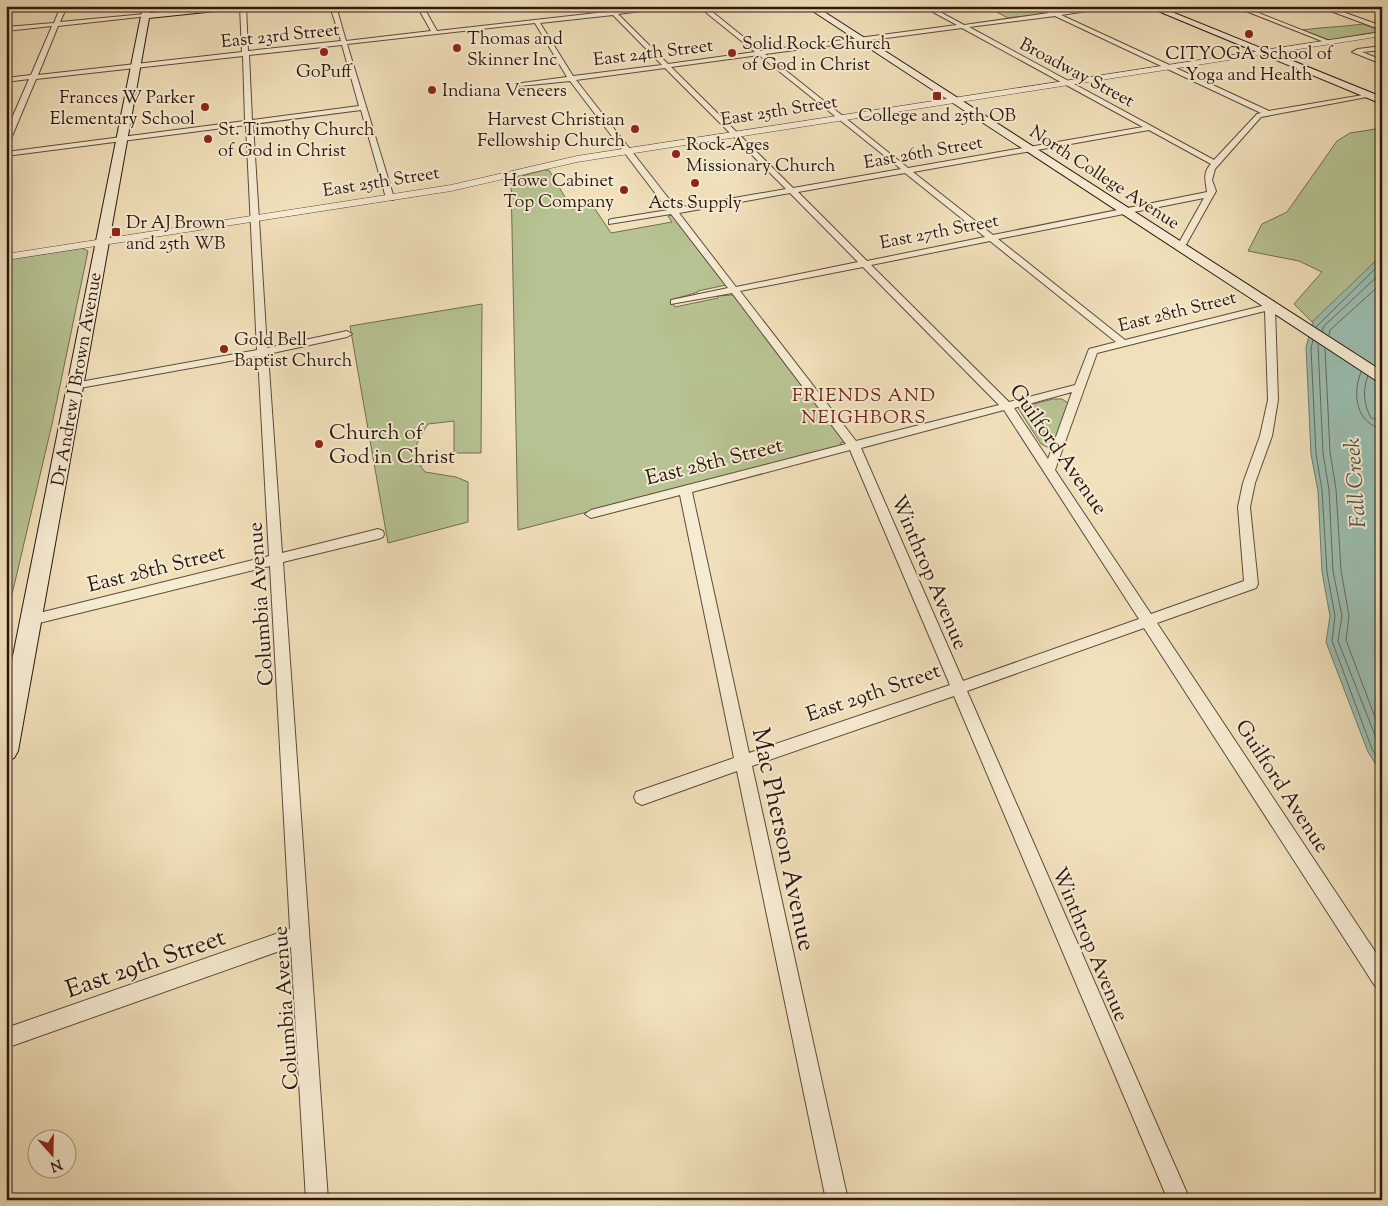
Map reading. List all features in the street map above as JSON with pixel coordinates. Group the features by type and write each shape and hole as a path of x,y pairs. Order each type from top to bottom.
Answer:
{"main road":[{"path":"146,11 243,6"},
{"name":"North College Avenue","path":"809,6 1382,378"},
{"path":"1150,6 1382,101"},
{"name":"Dr Andrew J Brown Avenue","path":"6,751 146,11"}],"street":[{"path":"6,141 64,6"},
{"name":"Columbia Avenue","path":"243,6 254,219 317,1200"},
{"path":"333,6 390,198"},
{"path":"420,6 435,33"},
{"name":"East 23rd Street","path":"6,80 675,6"},
{"path":"701,6 1124,344"},
{"name":"Broadway Street","path":"925,6 1215,163"},
{"path":"1038,6 1267,113"},
{"name":"East 24th Street","path":"522,85 1116,6"},
{"path":"1236,6 1329,42"},
{"path":"1320,6 1382,28"},
{"path":"6,30 56,25 146,11"},
{"path":"578,11 584,17"},
{"name":"Guilford Avenue","path":"614,13 1007,406 1382,979"},
{"name":"Winthrop Avenue","path":"537,22 571,78 854,446 1179,1200"},
{"name":"East 25th Street","path":"6,257 461,186 568,161 627,151 1382,34"},
{"path":"1382,48 1356,52 1382,62"},
{"path":"1180,248 1212,191 1208,175 1215,163 1258,116 1367,95"},
{"path":"6,154 362,108"},
{"name":"East 26th Street","path":"612,222 1150,128"},
{"name":"East 27th Street","path":"674,302 1210,194"},
{"name":"East 28th Street","path":"591,514 1080,387 1093,351 1270,307"},
{"name":"East 29th Street","path":"642,797 1148,622 1251,584 1244,529 1244,507 1248,486 1266,436 1273,400 1270,307"},
{"path":"74,386 263,352 347,334"},
{"path":"1050,471 1080,387"},
{"name":"Mac Pherson Avenue","path":"685,490 838,1200"},
{"name":"East 28th Street","path":"31,620 378,534"},
{"name":"East 29th Street","path":"6,1038 300,935"}],"green space":[{"path":"985,6 1028,6 1044,14 1008,18"},
{"path":"1363,24 1382,31 1329,40 1302,30 1317,28"},
{"path":"1382,128 1382,255 1313,323 1294,304 1322,272 1299,261 1248,251 1262,224 1287,212 1337,141 1350,133"},
{"path":"549,170 572,209 593,206 611,233 672,222 668,216 672,215 726,285 698,291 671,300 675,307 718,298 717,296 733,295 840,435 844,442 840,443 841,446 518,530 511,179"},
{"path":"82,248 88,251 52,424 6,620 6,260"},
{"path":"482,304 481,453 454,453 454,421 428,424 416,448 417,459 425,472 456,477 468,482 468,522 388,543 350,326"},
{"path":"1053,399 1062,399 1068,403 1068,406 1054,447 1047,447 1041,444 1018,408"}],"water":[{"name":"Fall Creek","path":"1382,255 1382,375 1377,386 1376,401 1382,418 1382,774 1368,752 1326,642 1330,616 1322,572 1318,491 1311,454 1306,347 1313,321"}],"place":[{"name":"CITYOGA School of Yoga and Health","path":"1249,34"},
{"name":"Thomas and Skinner Inc","path":"457,48"},
{"name":"GoPuff","path":"324,52"},
{"name":"Solid Rock Church of God in Christ","path":"732,53"},
{"name":"Indiana Veneers","path":"432,90"},
{"name":"College and 25th OB","path":"937,96"},
{"name":"Frances W Parker Elementary School","path":"205,107"},
{"name":"Harvest Christian Fellowship Church","path":"635,129"},
{"name":"St. Timothy Church of God in Christ","path":"208,139"},
{"name":"Rock-Ages Missionary Church","path":"676,154"},
{"name":"Acts Supply","path":"695,183"},
{"name":"Howe Cabinet Top Company","path":"624,190"},
{"name":"Dr AJ Brown and 25th WB","path":"116,232"},
{"name":"Gold Bell Baptist Church","path":"224,349"},
{"name":"Church of God in Christ","path":"319,444"}],"district":[{"name":"FRIENDS AND NEIGHBORS","path":"864,405"}]}
